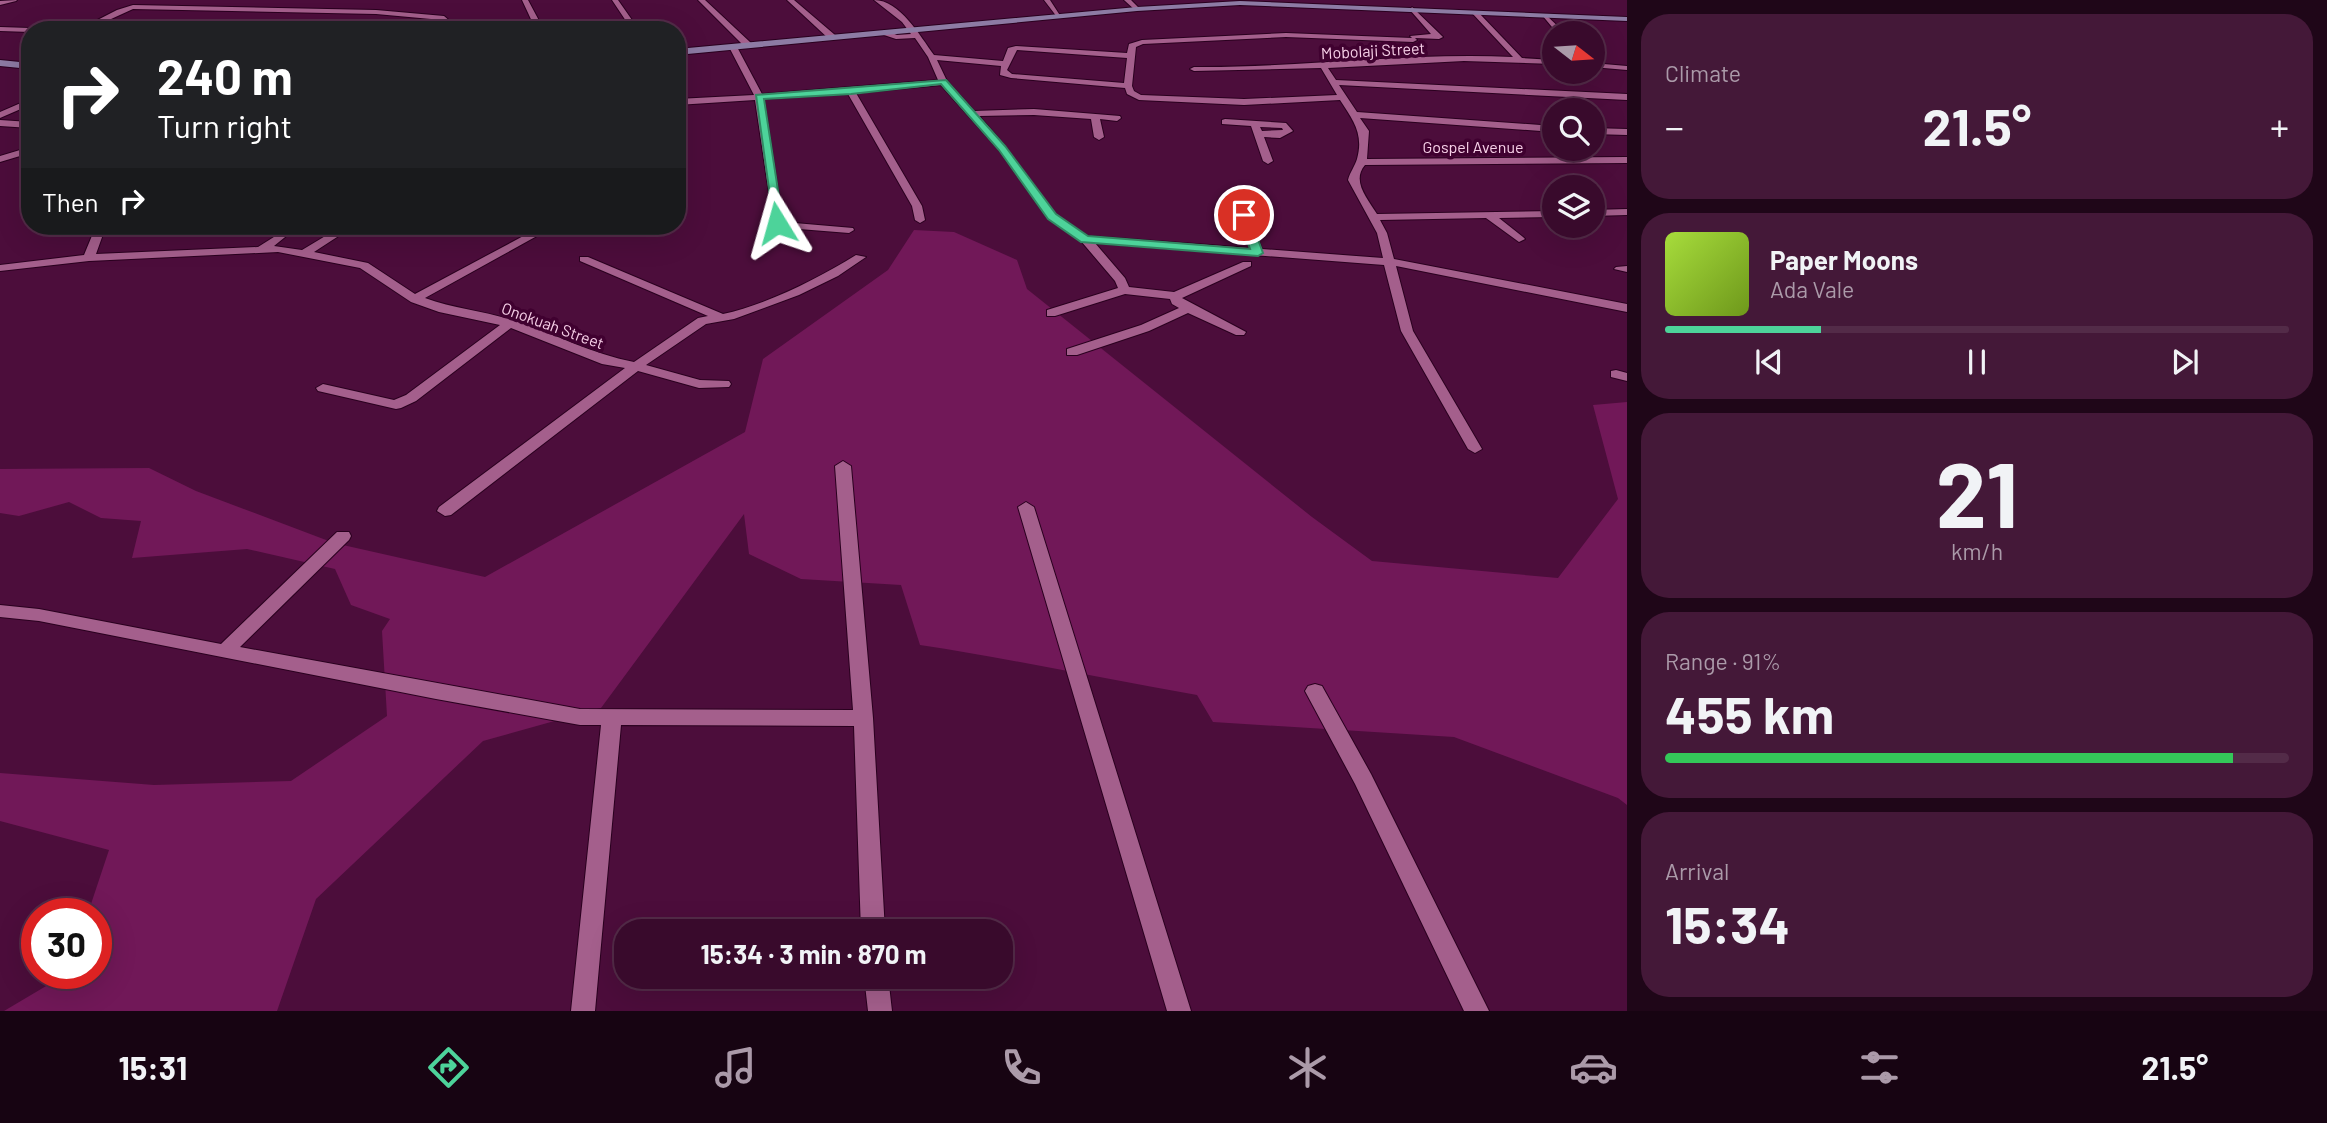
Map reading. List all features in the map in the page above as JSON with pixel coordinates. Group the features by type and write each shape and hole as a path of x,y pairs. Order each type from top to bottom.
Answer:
{"street":[{"path":"0,3 14,0"},
{"path":"525,0 536,21"},
{"path":"615,0 630,21"},
{"path":"701,0 748,45"},
{"path":"789,0 832,37"},
{"path":"877,0 905,20 932,57 943,82 974,114 1052,217 1085,239 1121,280 1124,290"},
{"path":"1047,0 1059,16"},
{"path":"1127,0 1138,9"},
{"path":"338,11 353,1"},
{"path":"686,51 832,37 914,33 1209,2 1627,19"},
{"path":"99,21 123,9 133,8 338,11 439,17 445,21"},
{"path":"1343,97 1244,102 1134,96 1128,86 1133,43 1257,36 1439,37 1424,25 1412,9"},
{"path":"1476,13 1519,59"},
{"path":"1544,16 1549,21"},
{"path":"0,29 21,30"},
{"path":"1353,38 1364,47"},
{"path":"733,47 759,96 778,225 849,230"},
{"path":"1128,86 1003,74 1011,50 1016,48 1131,56"},
{"path":"1376,55 1387,64"},
{"path":"932,57 1005,64"},
{"name":"Mobolaji Street","path":"1194,69 1232,70 1519,59 1542,61"},
{"path":"0,66 21,66"},
{"path":"1323,66 1364,131 1362,163 1355,170 1353,180 1374,217 1391,262 1407,331 1475,449"},
{"path":"1605,66 1627,68"},
{"path":"1616,67 1627,74"},
{"path":"686,101 943,82"},
{"path":"1334,82 1627,97"},
{"path":"851,91 917,206 920,220"},
{"path":"1244,102 1268,160"},
{"path":"0,115 21,106"},
{"path":"974,114 1034,112 1117,118"},
{"path":"1354,115 1542,127"},
{"path":"1096,116 1099,137"},
{"path":"1225,122 1286,126 1288,131 1280,135 1259,134"},
{"path":"0,123 21,124"},
{"path":"1605,131 1627,132"},
{"path":"0,159 21,153"},
{"name":"Gospel Avenue","path":"1362,163 1627,160"},
{"path":"1237,197 1258,253"},
{"path":"1605,213 1627,212"},
{"path":"1374,217 1542,214"},
{"path":"1490,216 1519,239"},
{"path":"89,258 98,235"},
{"path":"262,249 282,235"},
{"path":"303,254 334,235"},
{"path":"415,299 533,235"},
{"path":"1085,239 1391,262 1627,308"},
{"name":"Onokuah Street","path":"0,268 89,258 262,249 303,254 364,265 415,299 443,309 510,323 607,360 699,384 724,384"},
{"path":"445,511 636,366 702,321 722,317 795,292 835,274 860,257"},
{"path":"584,260 722,317"},
{"path":"1051,313 1124,290 1176,296 1247,264"},
{"path":"1176,296 1175,301 1240,332"},
{"path":"1072,352 1145,328 1188,308"},
{"path":"323,388 396,405 411,398 510,323"},
{"path":"842,466 863,718 872,919"},
{"path":"1026,507 1179,1011"},
{"path":"225,651 343,536"},
{"path":"0,611 40,615 580,717 863,718"},
{"path":"1315,691 1364,780 1476,1011"},
{"path":"583,1011 612,717"},
{"path":"877,989 880,1011"}],"shaded area":[{"path":"914,230 954,232 1017,260 1027,289 1312,517 1372,561 1558,578 1618,499 1593,405 1627,402 1627,805 1618,798 1454,737 1213,722 1197,695 920,645 901,585 801,579 749,554 744,514 601,708 483,741 316,899 277,1011 4,1011 41,989 112,989 112,898 93,898 109,850 0,821 0,773 154,785 291,781 387,716 382,631 390,619 351,605 335,569 247,549 132,558 141,521 101,518 69,502 19,516 0,513 0,469 149,468 196,491 334,543 485,577 745,432 763,359 888,270"}],"route":[{"path":"777,223 759,96 943,82 1002,148 1052,217 1085,239 1258,253 1244,215"}]}
